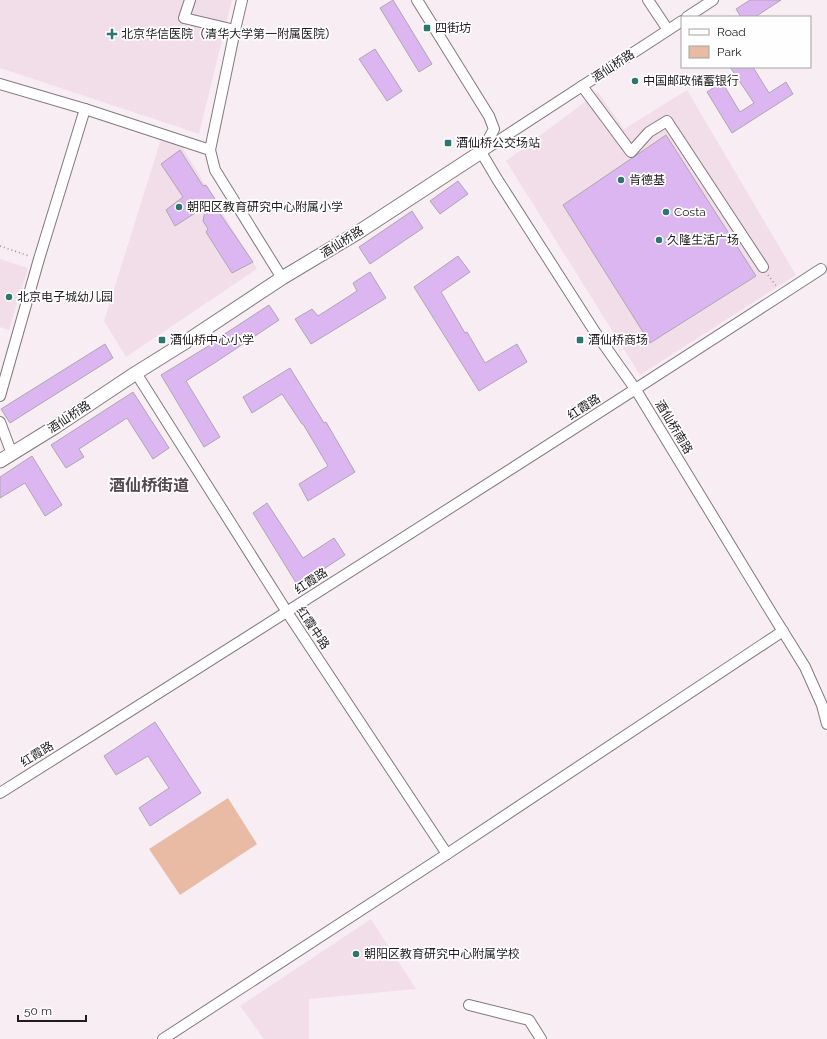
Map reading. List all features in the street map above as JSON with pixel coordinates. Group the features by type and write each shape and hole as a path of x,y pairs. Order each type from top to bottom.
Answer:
{"main road":[{"name":"酒仙桥路","path":"0,461 282,278 357,233 482,152"}],"street":[{"path":"190,0 184,18 235,30"},
{"path":"242,0 210,150 215,170 282,278"},
{"path":"417,0 489,116 494,129 482,152"},
{"path":"648,0 668,30"},
{"path":"689,16 713,0"},
{"name":"酒仙桥路","path":"482,152 681,22"},
{"path":"0,84 85,109 210,150"},
{"path":"582,86 631,152 649,132 667,121 763,267"},
{"path":"0,396 39,259 85,109"},
{"name":"酒仙桥南路","path":"482,152 497,179 594,332 636,390 805,667 822,705 827,724"},
{"name":"红霞路","path":"0,793 636,390 821,269"},
{"name":"红霞中路","path":"136,373 287,612 447,854"},
{"path":"0,422 12,454"},
{"path":"162,1039 447,854 783,631"},
{"path":"469,1005 530,1020 541,1039"}],"path":[{"path":"0,246 39,259"},
{"path":"763,267 782,295"}],"shaded area":[{"name":"北京华信医院（清华大学第一附属医院）","path":"0,0 232,0 199,134 0,68"},
{"name":"久隆生活广场","path":"687,90 796,275 640,375 506,161 598,92 624,129"},
{"name":"朝阳区教育研究中心附属小学","path":"161,139 181,145 257,269 126,357 104,321"},
{"name":"北京电子城幼儿园","path":"0,259 28,268 9,330 0,327"},
{"name":"朝阳区教育研究中心附属学校","path":"371,919 416,989 309,999 309,1039 264,1039 240,1006"}],"green space":[{"path":"228,798 257,844 180,895 149,849"}],"building":[{"path":"393,0 432,64 419,72 380,8"},
{"path":"750,0 781,0 757,16 740,16 736,9"},
{"path":"375,49 402,91 387,101 359,59"},
{"path":"731,68 754,68 769,93 786,82 793,94 732,133 707,92 722,82 740,112 754,103"},
{"name":"久隆生活广场","path":"666,135 756,276 650,343 563,205"},
{"path":"180,150 203,186 206,185 215,199 212,202 253,262 232,273 206,232 208,229 203,221 206,206 175,226 166,210 183,197 161,164"},
{"path":"458,181 468,194 440,214 430,201"},
{"path":"412,211 423,228 370,264 359,247"},
{"path":"458,256 470,272 441,292 465,333 467,332 485,363 517,344 527,362 479,391 414,287"},
{"path":"370,272 386,298 311,344 295,319 312,309 318,316 357,291 353,283"},
{"path":"269,305 279,320 186,381 220,437 204,447 161,375 215,342 214,341"},
{"path":"105,344 113,358 10,423 1,409"},
{"path":"290,368 324,423 326,422 355,472 308,501 299,484 328,466 303,424 282,394 252,413 243,397"},
{"path":"133,392 169,448 153,459 127,418 79,449 84,457 66,468 51,445"},
{"path":"32,456 62,505 45,516 25,483 0,498 0,477"},
{"path":"267,503 303,558 334,538 345,555 298,586 253,513"},
{"path":"155,722 201,793 150,826 139,808 169,788 148,756 116,775 104,756"}],"place":[{"name":"四街坊","path":"427,28"},
{"name":"北京华信医院（清华大学第一附属医院）","path":"112,34"},
{"name":"中国邮政储蓄银行","path":"635,81"},
{"name":"酒仙桥公交场站","path":"448,143"},
{"name":"肯德基","path":"621,180"},
{"name":"朝阳区教育研究中心附属小学","path":"179,207"},
{"name":"Costa","path":"666,212"},
{"name":"久隆生活广场","path":"659,240"},
{"name":"北京电子城幼儿园","path":"9,297"},
{"name":"酒仙桥中心小学","path":"162,340"},
{"name":"酒仙桥商场","path":"580,340"},
{"name":"朝阳区教育研究中心附属学校","path":"356,954"}],"district":[{"name":"酒仙桥街道","path":"149,485"}]}
